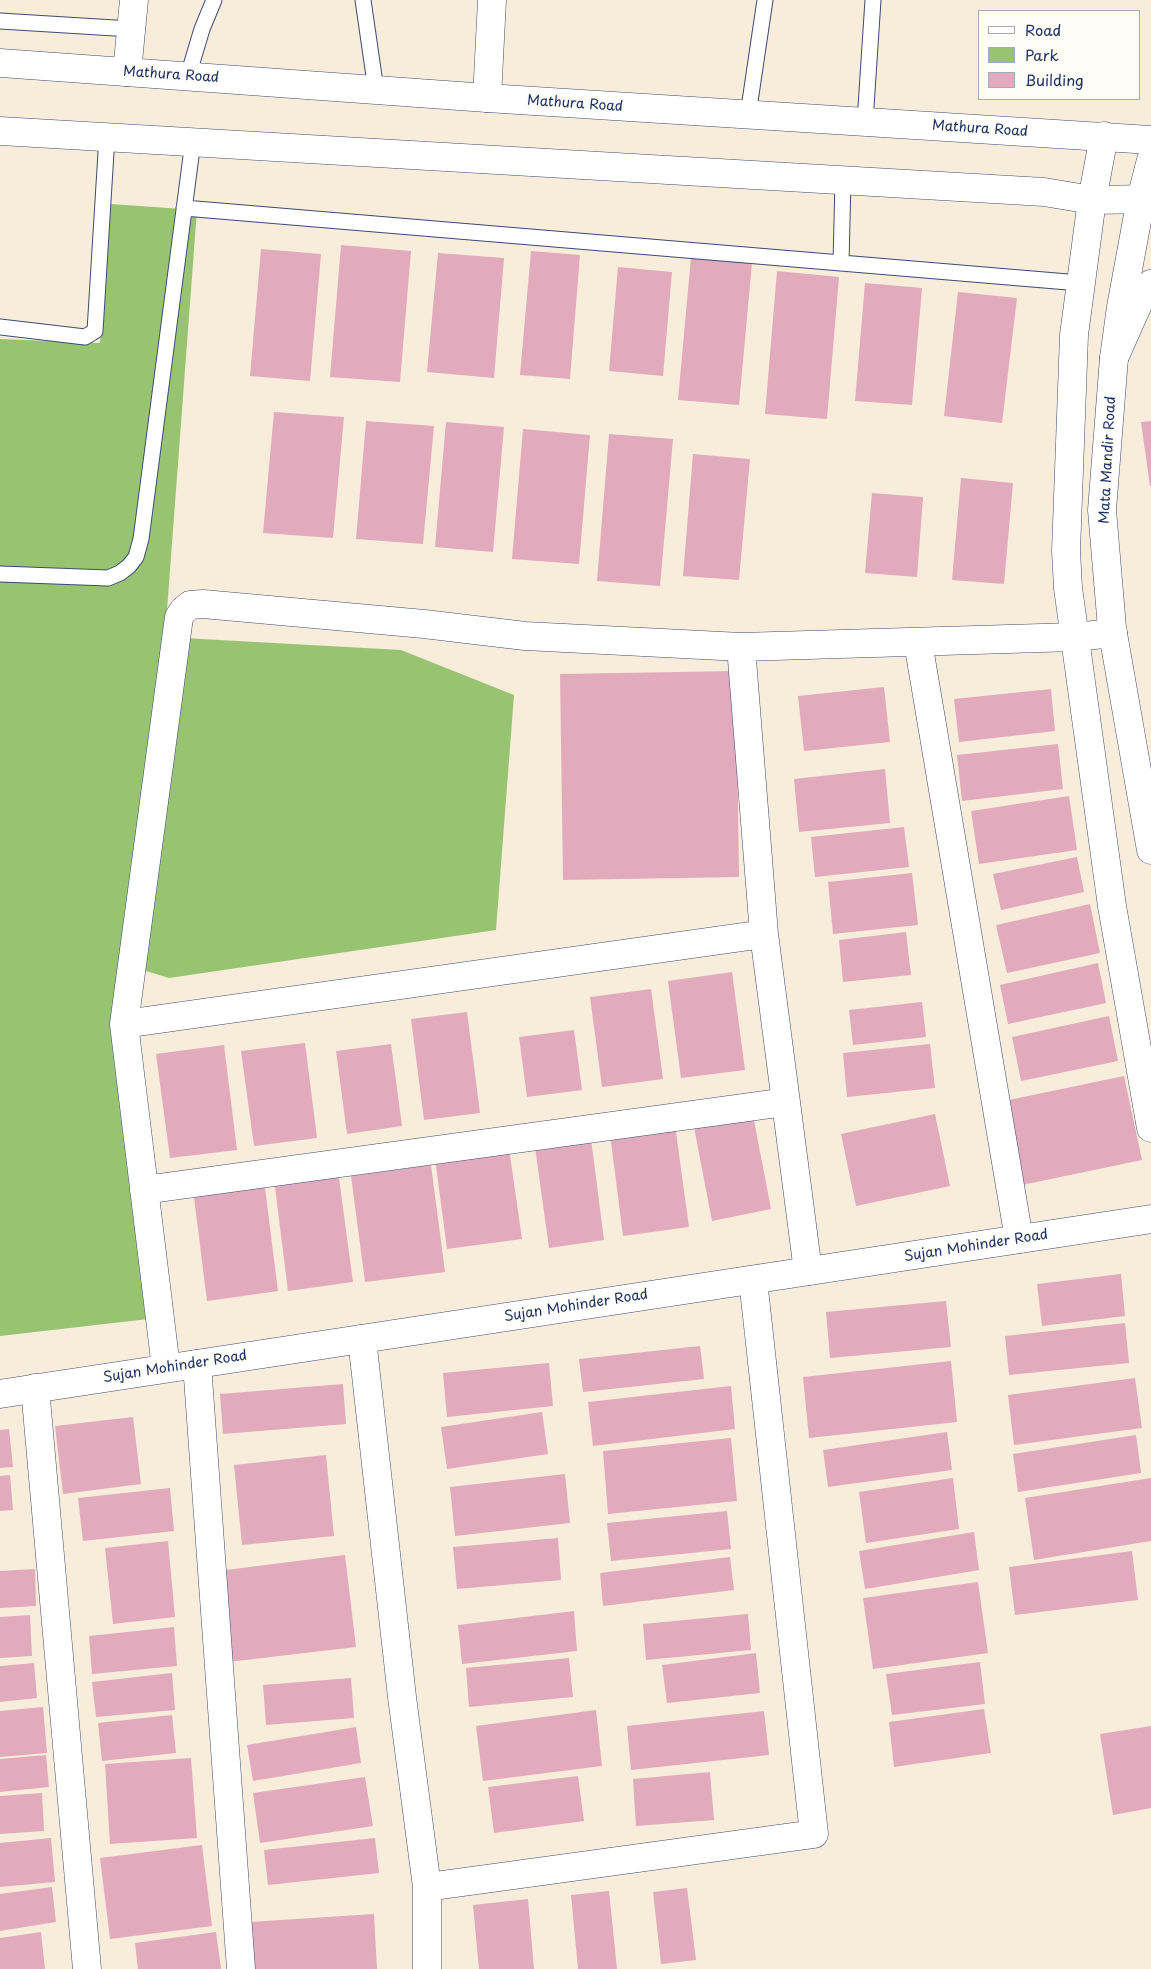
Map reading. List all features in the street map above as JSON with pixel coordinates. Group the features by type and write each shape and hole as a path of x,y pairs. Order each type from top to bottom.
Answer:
{"main road":[{"path":"127,72 134,0"},
{"path":"487,98 492,0"},
{"name":"Mathura Road","path":"0,63 487,98 1151,140"},
{"path":"0,131 1044,192 1092,200 1146,199"},
{"path":"1104,136 1092,200 1074,335 1066,551 1068,588 1112,906 1151,1128"},
{"name":"Mata Mandir Road","path":"1151,160 1146,199 1121,307 1114,358 1102,510 1113,632 1151,850"},
{"path":"1114,358 1142,295 1151,284"},
{"path":"166,1368 124,1024 179,617 190,605 223,605 424,624 525,636 741,647 1075,637 1113,632"},
{"path":"918,642 1019,1239"},
{"path":"741,647 764,934 808,1271"},
{"path":"124,1024 764,934"},
{"path":"144,1190 786,1102"},
{"name":"Sujan Mohinder Road","path":"0,1394 1151,1219"},
{"path":"428,1887 814,1834 753,1280"},
{"path":"362,1339 402,1697 428,1887 427,1969"},
{"path":"197,1364 241,1969"},
{"path":"35,1388 87,1969"}],"lane":[{"path":"188,76 202,29 214,0"},
{"path":"363,0 376,90"},
{"path":"748,115 765,0"},
{"path":"865,122 873,0"},
{"path":"0,21 131,29"},
{"path":"0,327 85,337 94,331 107,136"},
{"path":"0,574 108,578 120,573 136,557 141,539 193,141"},
{"path":"841,263 843,180"},
{"path":"184,208 1080,283"}],"green space":[{"path":"111,204 197,210 165,637 401,650 514,695 496,930 169,978 136,968 130,1034 166,1317 0,1336 0,339 100,343"}],"building":[{"path":"341,245 411,251 400,382 330,377"},
{"path":"261,249 321,254 310,381 250,376"},
{"path":"531,251 580,255 570,379 520,375"},
{"path":"438,253 504,258 494,378 427,372"},
{"path":"691,257 752,263 739,405 678,400"},
{"path":"618,267 672,272 663,376 609,371"},
{"path":"777,271 839,277 827,419 765,414"},
{"path":"865,283 922,288 912,405 855,401"},
{"path":"958,292 1017,298 1002,423 944,416"},
{"path":"274,412 344,417 333,538 263,533"},
{"path":"366,421 434,426 423,544 356,539"},
{"path":"1151,421 1151,486 1150,486 1141,422"},
{"path":"446,422 504,427 493,552 435,547"},
{"path":"523,429 590,435 579,564 512,559"},
{"path":"609,434 673,439 660,586 597,581"},
{"path":"693,454 750,459 739,580 683,576"},
{"path":"961,478 1013,483 1004,584 952,580"},
{"path":"872,493 923,497 917,577 865,573"},
{"path":"736,671 739,877 563,880 560,674"},
{"path":"884,687 890,742 804,751 798,696"},
{"path":"1051,689 1055,731 959,742 954,699"},
{"path":"1058,744 1063,789 962,801 957,755"},
{"path":"885,769 890,823 799,832 794,779"},
{"path":"1069,796 1077,850 979,864 971,811"},
{"path":"904,827 909,867 815,877 811,837"},
{"path":"1077,857 1084,892 1001,910 993,874"},
{"path":"912,873 918,925 833,934 828,882"},
{"path":"1090,904 1100,953 1007,973 996,925"},
{"path":"906,932 911,975 843,982 839,940"},
{"path":"1098,963 1106,1003 1008,1024 1000,985"},
{"path":"732,972 745,1070 681,1078 668,981"},
{"path":"651,989 663,1079 602,1087 590,997"},
{"path":"922,1002 926,1037 853,1045 849,1010"},
{"path":"467,1012 480,1113 424,1120 411,1019"},
{"path":"1109,1016 1118,1061 1021,1081 1012,1037"},
{"path":"574,1030 582,1090 527,1097 519,1037"},
{"path":"305,1043 317,1138 254,1146 241,1051"},
{"path":"391,1044 402,1126 347,1134 336,1051"},
{"path":"930,1044 935,1088 847,1097 843,1053"},
{"path":"224,1045 237,1150 170,1158 156,1054"},
{"path":"1124,1076 1142,1160 1022,1185 1004,1101"},
{"path":"752,1110 771,1209 712,1221 693,1122"},
{"path":"935,1114 950,1186 856,1206 841,1134"},
{"path":"675,1125 689,1227 623,1236 610,1134"},
{"path":"591,1139 604,1240 549,1248 535,1147"},
{"path":"508,1141 522,1239 447,1249 434,1151"},
{"path":"431,1165 445,1272 365,1282 351,1176"},
{"path":"338,1171 353,1282 288,1291 274,1179"},
{"path":"264,1180 278,1291 207,1301 193,1189"},
{"path":"1121,1274 1125,1316 1042,1326 1037,1284"},
{"path":"946,1301 951,1347 830,1358 826,1312"},
{"path":"1125,1323 1129,1363 1009,1375 1005,1336"},
{"path":"700,1346 704,1379 583,1392 579,1359"},
{"path":"951,1361 957,1422 809,1438 803,1377"},
{"path":"549,1363 553,1406 447,1417 443,1373"},
{"path":"1135,1378 1142,1428 1014,1445 1008,1395"},
{"path":"343,1384 346,1424 223,1434 220,1394"},
{"path":"731,1386 735,1429 593,1446 588,1402"},
{"path":"542,1412 548,1454 447,1469 441,1427"},
{"path":"133,1417 141,1484 63,1494 55,1426"},
{"path":"9,1429 13,1467 0,1468 0,1430"},
{"path":"947,1432 952,1470 828,1487 823,1450"},
{"path":"1136,1435 1141,1473 1018,1492 1013,1454"},
{"path":"731,1438 737,1501 608,1514 603,1451"},
{"path":"326,1455 334,1536 242,1545 234,1465"},
{"path":"565,1474 570,1523 455,1536 450,1487"},
{"path":"10,1475 13,1510 0,1511 0,1476"},
{"path":"953,1478 959,1529 866,1543 859,1492"},
{"path":"1151,1478 1151,1541 1034,1560 1025,1498"},
{"path":"170,1488 174,1531 83,1541 78,1498"},
{"path":"727,1511 731,1549 611,1561 607,1523"},
{"path":"974,1532 979,1570 865,1589 859,1551"},
{"path":"558,1538 561,1580 457,1589 453,1547"},
{"path":"168,1541 175,1617 113,1624 105,1548"},
{"path":"1132,1551 1138,1600 1015,1615 1009,1567"},
{"path":"345,1555 356,1647 228,1662 218,1571"},
{"path":"730,1557 734,1590 603,1606 600,1573"},
{"path":"35,1569 36,1606 0,1608 0,1571"},
{"path":"978,1582 988,1653 873,1669 863,1598"},
{"path":"574,1611 577,1651 462,1664 458,1625"},
{"path":"748,1614 751,1650 646,1660 643,1624"},
{"path":"30,1615 32,1656 0,1658 0,1617"},
{"path":"174,1627 177,1666 92,1674 89,1636"},
{"path":"756,1653 760,1693 667,1703 662,1665"},
{"path":"569,1658 573,1697 469,1707 466,1668"},
{"path":"980,1662 985,1704 892,1715 886,1674"},
{"path":"34,1663 37,1698 0,1702 0,1666"},
{"path":"172,1673 175,1710 96,1717 92,1682"},
{"path":"351,1678 354,1718 266,1725 263,1685"},
{"path":"43,1707 47,1753 0,1757 0,1711"},
{"path":"984,1709 991,1753 894,1767 889,1722"},
{"path":"596,1710 602,1766 483,1781 476,1726"},
{"path":"764,1711 769,1755 631,1770 627,1726"},
{"path":"172,1715 176,1753 102,1761 98,1723"},
{"path":"1151,1726 1151,1808 1113,1815 1100,1734"},
{"path":"356,1727 361,1763 253,1781 247,1745"},
{"path":"46,1755 49,1787 0,1792 0,1759"},
{"path":"191,1758 197,1838 110,1844 105,1764"},
{"path":"710,1772 714,1820 636,1826 633,1779"},
{"path":"578,1776 584,1821 494,1833 488,1787"},
{"path":"365,1777 373,1826 260,1843 253,1793"},
{"path":"42,1793 44,1831 0,1834 0,1796"},
{"path":"51,1838 55,1882 0,1887 0,1843"},
{"path":"375,1838 379,1873 268,1885 264,1850"},
{"path":"202,1845 212,1926 110,1939 100,1858"},
{"path":"52,1887 56,1922 0,1931 0,1894"},
{"path":"687,1888 696,1960 661,1964 653,1892"},
{"path":"609,1891 617,1969 578,1969 571,1895"},
{"path":"528,1899 534,1969 479,1969 473,1905"},
{"path":"374,1914 377,1969 253,1969 250,1922"},
{"path":"41,1932 45,1969 0,1969 0,1938"},
{"path":"216,1932 221,1969 138,1969 135,1943"}]}
